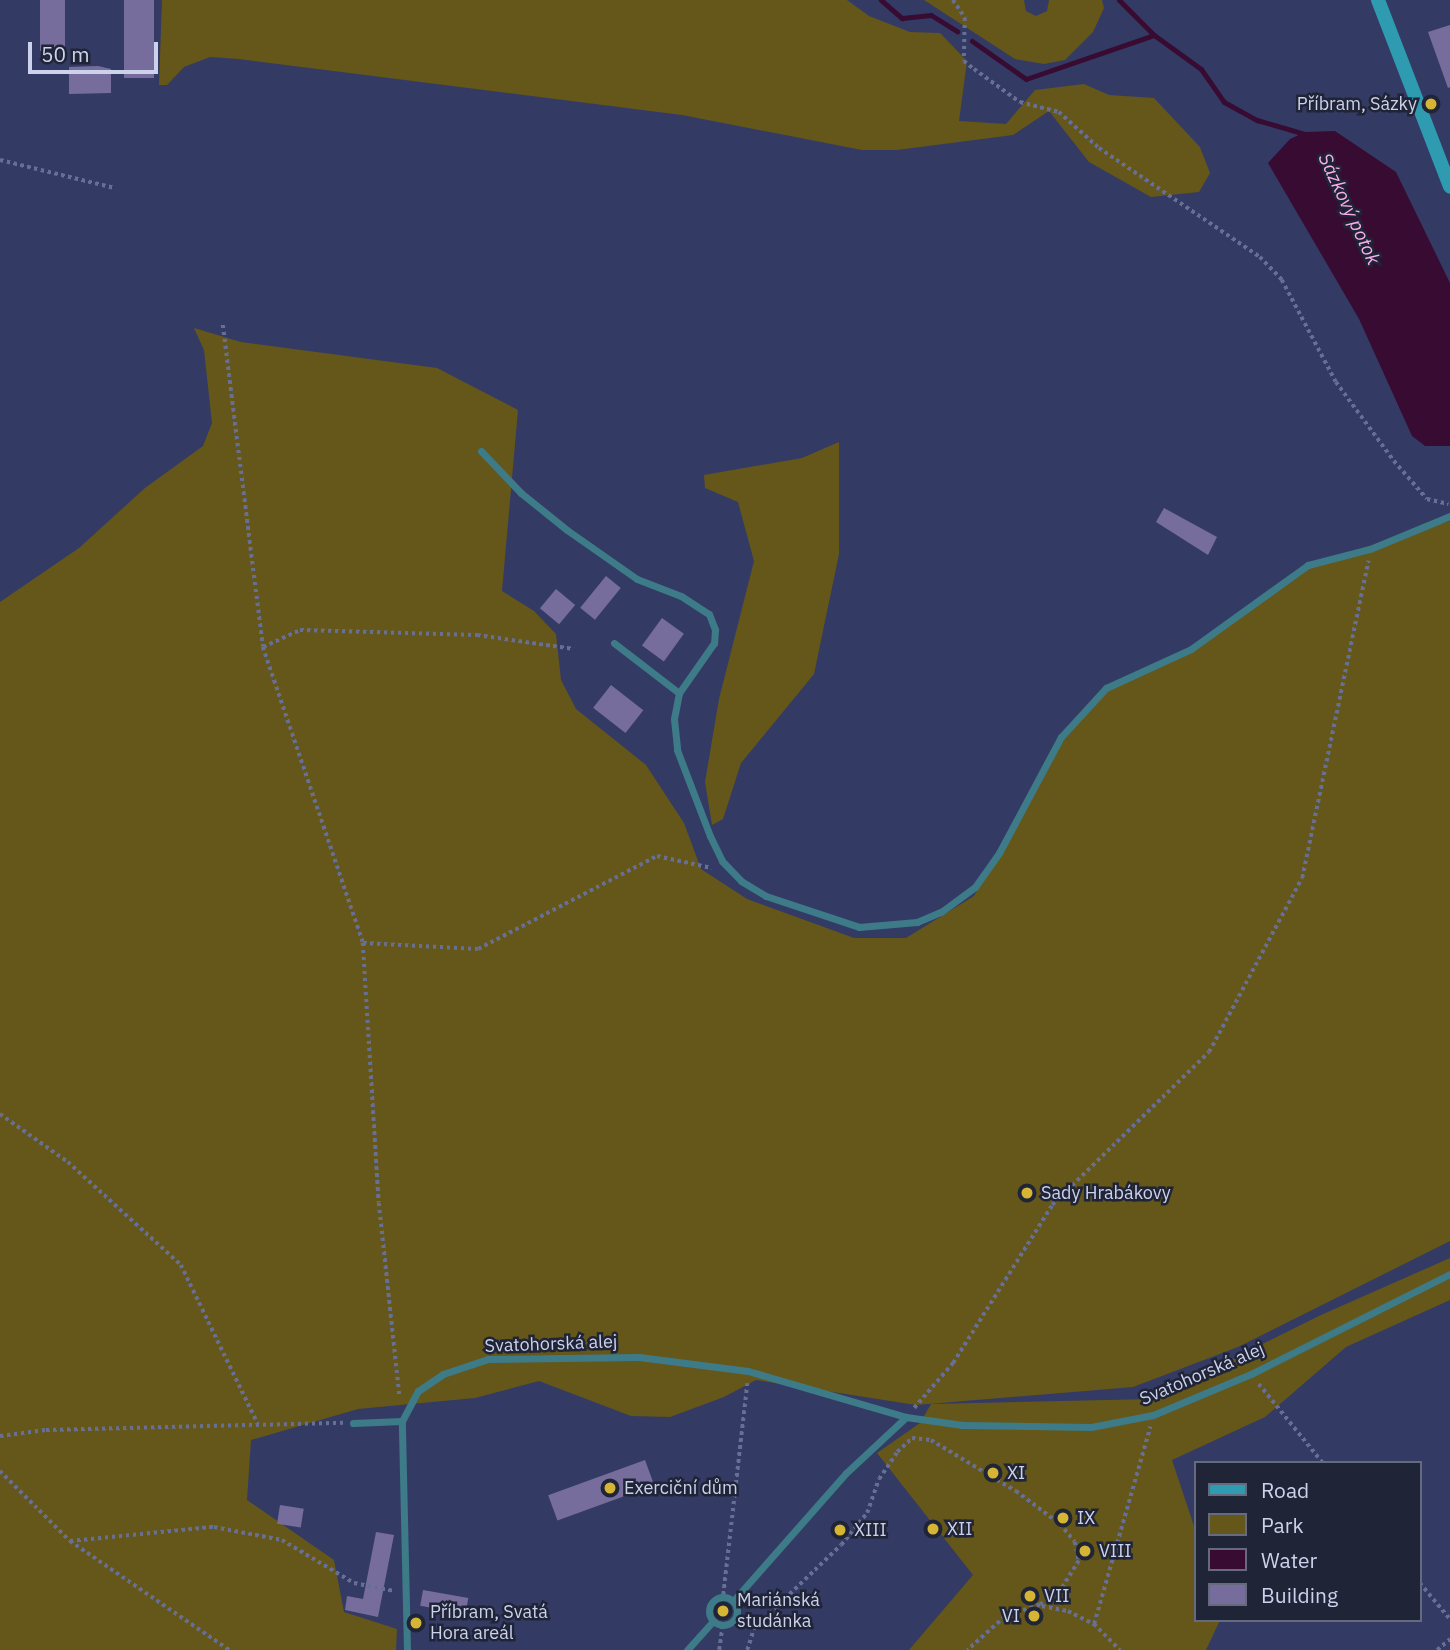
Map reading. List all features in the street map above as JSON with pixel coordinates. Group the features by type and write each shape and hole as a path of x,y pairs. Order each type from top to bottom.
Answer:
{"street":[{"path":"1378,0 1450,187"}],"lane":[{"path":"481,451 521,493 577,537 637,579 681,596 709,614 716,630 714,643 679,693 674,719 677,750 710,836 722,861 741,881 789,904 859,927 917,922 941,912 975,887 999,853 1061,737 1088,702 1125,677 1191,649 1308,565 1370,549 1450,516"},
{"path":"614,643 679,693"},
{"name":"Svatohorská alej","path":"402,1421 418,1391 443,1374 488,1359 639,1357 748,1371 906,1418 962,1425 1091,1427 1153,1415 1251,1374 1450,1274"},
{"path":"734,1600 846,1473 906,1418"},
{"path":"352,1423 402,1421 407,1650"},
{"path":"723,1596 734,1600 738,1611 734,1622 723,1626 713,1621 708,1611 712,1600 723,1596"},
{"path":"687,1650 713,1621"}],"path":[{"path":"953,0 965,18 964,61 1020,102 1059,112 1098,148 1260,257 1282,280 1335,382 1395,461 1427,499 1450,504"},
{"path":"0,160 115,188"},
{"path":"223,325 263,647 363,943 379,1203 402,1421"},
{"path":"906,1418 953,1363 1052,1205 1209,1052 1216,1040 1302,878 1370,549"},
{"path":"263,647 300,630 477,635 575,649"},
{"path":"363,943 478,949 657,856 717,869"},
{"path":"0,1114 68,1162 181,1265 258,1424"},
{"path":"723,1596 748,1371"},
{"path":"1251,1374 1321,1461"},
{"path":"1094,1624 1153,1415"},
{"path":"0,1436 46,1430 352,1423"},
{"path":"747,1650 754,1628 841,1545 867,1513 878,1479 897,1452 912,1438 931,1440 1016,1491 1060,1524 1075,1542 1079,1561 1072,1577 1040,1605 1005,1617 968,1650"},
{"path":"0,1471 70,1541 229,1650"},
{"path":"70,1541 214,1527 282,1540 354,1583 406,1593"},
{"path":"1422,1585 1450,1619"},
{"path":"1040,1605 1069,1611 1094,1624 1120,1650"},
{"path":"719,1650 723,1626"},
{"path":"1437,1650 1450,1639"}],"green space":[{"path":"162,0 847,0 869,16 910,32 940,33 967,61 959,121 1006,124 1035,90 1084,84 1109,95 1154,98 1200,147 1210,173 1199,192 1151,197 1089,162 1049,111 1013,135 897,150 862,150 682,115 239,59 210,57 184,67 167,85 159,85"},
{"path":"924,0 1024,0 1026,11 1036,16 1047,11 1049,0 1102,0 1104,8 1093,32 1065,60 1044,64 1015,59"},
{"path":"194,328 241,342 437,368 518,410 502,591 534,611 556,634 561,680 576,709 646,765 684,823 701,869 747,899 854,938 906,938 974,896 1064,736 1089,704 1119,681 1185,655 1311,564 1450,521 1450,1241 1238,1347 1133,1387 916,1405 756,1380 724,1397 670,1417 631,1416 539,1381 475,1398 358,1409 251,1440 247,1500 334,1560 344,1612 397,1629 396,1650 0,1650 0,602 79,548 145,488 203,446 212,423 204,350"},
{"path":"839,442 839,554 814,674 741,763 723,819 712,825 705,782 719,699 754,561 738,502 705,488 704,475 802,458"},
{"path":"1450,1258 1450,1300 1346,1347 1265,1417 1172,1460 1194,1526 1194,1622 1219,1622 1206,1650 909,1650 973,1575 877,1453 920,1423 931,1404 1152,1399 1321,1315"}],"water":[{"path":"1335,131 1396,172 1450,283 1450,446 1425,446 1412,436 1359,319 1268,163 1290,139 1305,132"}],"building":[{"path":"40,0 65,0 65,51 40,51"},
{"path":"124,0 154,0 154,78 124,78"},
{"path":"1450,25 1450,87 1448,88 1428,32"},
{"path":"98,66 111,69 111,93 69,94 69,67"},
{"path":"1164,508 1217,537 1208,555 1156,522"},
{"path":"606,576 621,588 595,620 580,608"},
{"path":"556,589 575,605 559,624 540,608"},
{"path":"662,618 684,634 664,661 642,646"},
{"path":"611,685 643,710 625,733 593,708"},
{"name":"Exerciční dům","path":"645,1460 654,1485 557,1521 548,1495"},
{"path":"280,1505 304,1509 301,1528 277,1524"},
{"path":"376,1532 394,1535 378,1617 345,1610 347,1596 363,1599"},
{"path":"423,1590 468,1598 466,1614 420,1606"},
{"name":"Mariánská studánka","path":"720,1603 726,1603 731,1611 729,1617 720,1619 715,1614 715,1608"}],"waterway":[{"path":"881,0 902,18 931,15 957,31"},
{"name":"Sázkový potok","path":"1119,0 1154,35 1201,69 1224,102 1257,120 1308,135"},
{"path":"972,41 1026,79 1154,35"}],"place":[{"name":"Příbram, Sázky","path":"1431,104"},
{"name":"Sady Hrabákovy","path":"1027,1193"},
{"name":"XI","path":"993,1473"},
{"name":"Exerciční dům","path":"610,1488"},
{"name":"IX","path":"1063,1518"},
{"name":"XII","path":"933,1529"},
{"name":"XIII","path":"840,1530"},
{"name":"VIII","path":"1085,1551"},
{"name":"VII","path":"1030,1596"},
{"name":"Mariánská studánka","path":"723,1611"},
{"name":"VI","path":"1034,1616"},
{"name":"Příbram, Svatá Hora areál","path":"416,1623"}]}
